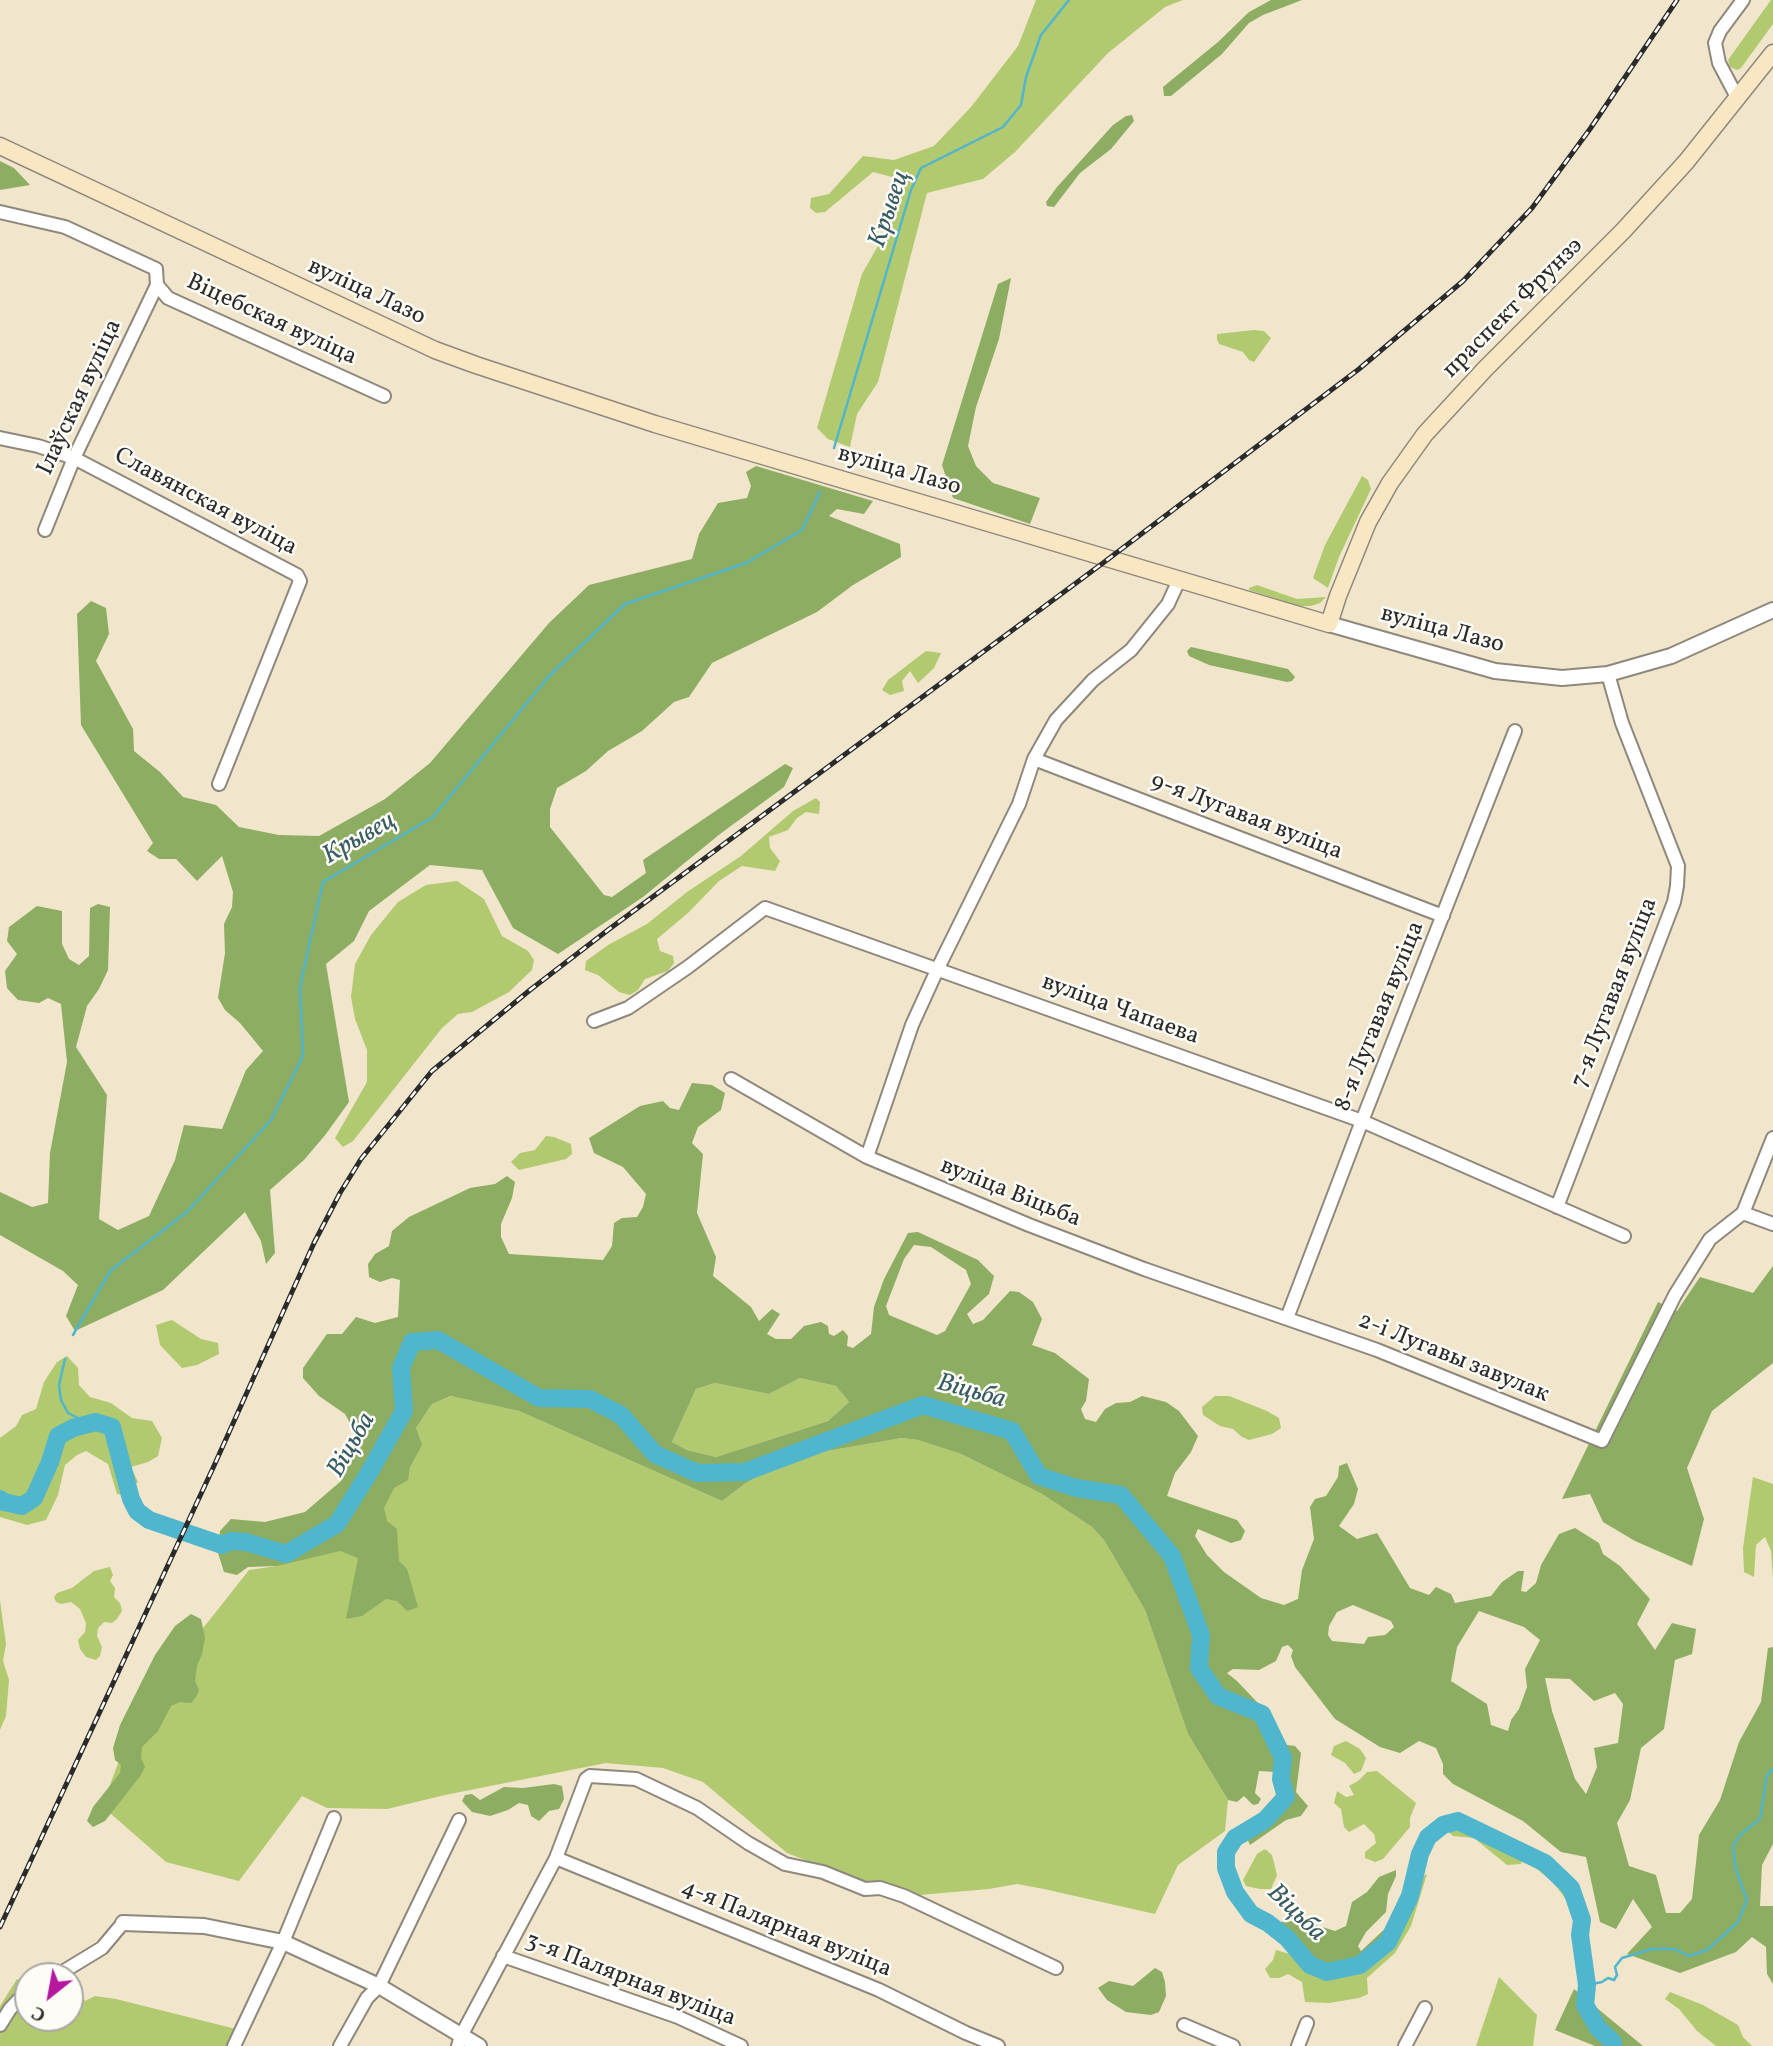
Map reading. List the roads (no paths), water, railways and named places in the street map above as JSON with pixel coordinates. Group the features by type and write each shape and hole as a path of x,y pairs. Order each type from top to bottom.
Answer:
{"main road":[{"name":"праспект Фрунзэ","path":"1329,624 1368,522 1390,483 1425,434 1485,369 1623,231 1686,162 1773,53"},
{"name":"вуліца Лазо","path":"0,146 435,350 476,365 655,424 1329,624"}],"street":[{"path":"1738,99 1719,63 1715,43 1720,31 1743,0"},
{"name":"Віцебская вуліца","path":"0,212 65,228 117,250 156,269 157,285 168,298 384,397"},
{"name":"Ілаўская вуліца","path":"45,530 74,458 157,285"},
{"name":"Славянская вуліца","path":"0,438 38,446 74,458 297,575 300,580 219,784"},
{"path":"867,1157 912,1025 1019,804 1034,759 1056,720 1093,680 1131,650 1168,604 1180,580"},
{"name":"вуліца Лазо","path":"1329,624 1495,671 1562,678 1608,674 1671,656 1773,610"},
{"name":"7-я Лугавая вуліца","path":"1557,1207 1669,915 1677,886 1678,866 1622,723 1608,674"},
{"name":"8-я Лугавая вуліца","path":"1287,1318 1515,731"},
{"name":"9-я Лугавая вуліца","path":"1034,759 1443,916"},
{"name":"вуліца Чапаева","path":"594,1021 628,1008 688,967 765,908 1362,1121 1624,1236"},
{"name":"вуліца Віцьба","path":"731,1079 867,1157 1029,1225 1144,1269 1287,1318"},
{"path":"1773,1138 1743,1213 1773,1224"},
{"name":"2-і Лугавы завулак","path":"1287,1318 1377,1350 1602,1441 1675,1295 1710,1239 1743,1213"},
{"path":"460,2041 556,1858 586,1779 599,1776 636,1779 697,1808 748,1843 785,1864 823,1872 865,1889 880,1888 904,1896 1056,1968"},
{"path":"234,2046 283,1942 334,1818"},
{"path":"340,2046 367,1997 379,1986 459,1820"},
{"name":"4-я Палярная вуліца","path":"556,1858 879,1990 966,2034 999,2046"},
{"path":"79,1962 102,1948 123,1923 204,1926 283,1942 379,1986 460,2041 479,2046"},
{"name":"3-я Палярная вуліца","path":"503,1956 678,2017 741,2046"},
{"path":"0,2025 14,2005"},
{"path":"1405,2046 1425,2008"},
{"path":"1298,2046 1307,2023"},
{"path":"1184,2025 1233,2046"}],"waterway":[{"name":"Крывец","path":"834,448 911,190 921,168 1003,127 1021,105 1026,77 1041,35 1069,0"},
{"name":"Крывец","path":"73,1335 110,1271 187,1212 271,1120 303,1056 300,987 323,882 433,817 549,676 625,604 746,563 802,530 820,492"},
{"name":"Віцьба","path":"0,1499 22,1506 34,1498 58,1436 73,1428 96,1422 112,1427 131,1499 137,1511 149,1520 222,1545 231,1541 246,1542 286,1554 337,1524 404,1411 401,1368 412,1342 438,1340 539,1398 590,1399 621,1415 655,1454 697,1473 745,1472 923,1405 1012,1431 1039,1476 1076,1488 1121,1495 1172,1556 1201,1635 1199,1668 1218,1696 1262,1714 1283,1758 1281,1779 1286,1797 1265,1820 1235,1838 1226,1852 1226,1868 1235,1892 1251,1914 1287,1938 1310,1965 1327,1972 1360,1965 1388,1942 1410,1896 1420,1854 1428,1837 1443,1825 1458,1821 1545,1863 1571,1888 1582,1920 1580,1935 1587,1985 1585,2005 1598,2028 1613,2042 1613,2046"},
{"name":"Крывец","path":"65,1359 59,1385 61,1400 68,1413 90,1424"},
{"path":"1587,1985 1608,1978 1614,1980 1617,1975 1615,1967 1622,1958 1652,1949 1675,1949 1689,1956 1707,1950 1738,1922 1747,1900 1736,1870 1733,1846 1741,1834 1760,1819 1767,1775 1773,1769"}],"railway":[{"path":"0,1927 314,1243 361,1159 432,1071 608,930 1103,563 1359,369 1463,281 1532,208 1590,129 1677,0"}]}
